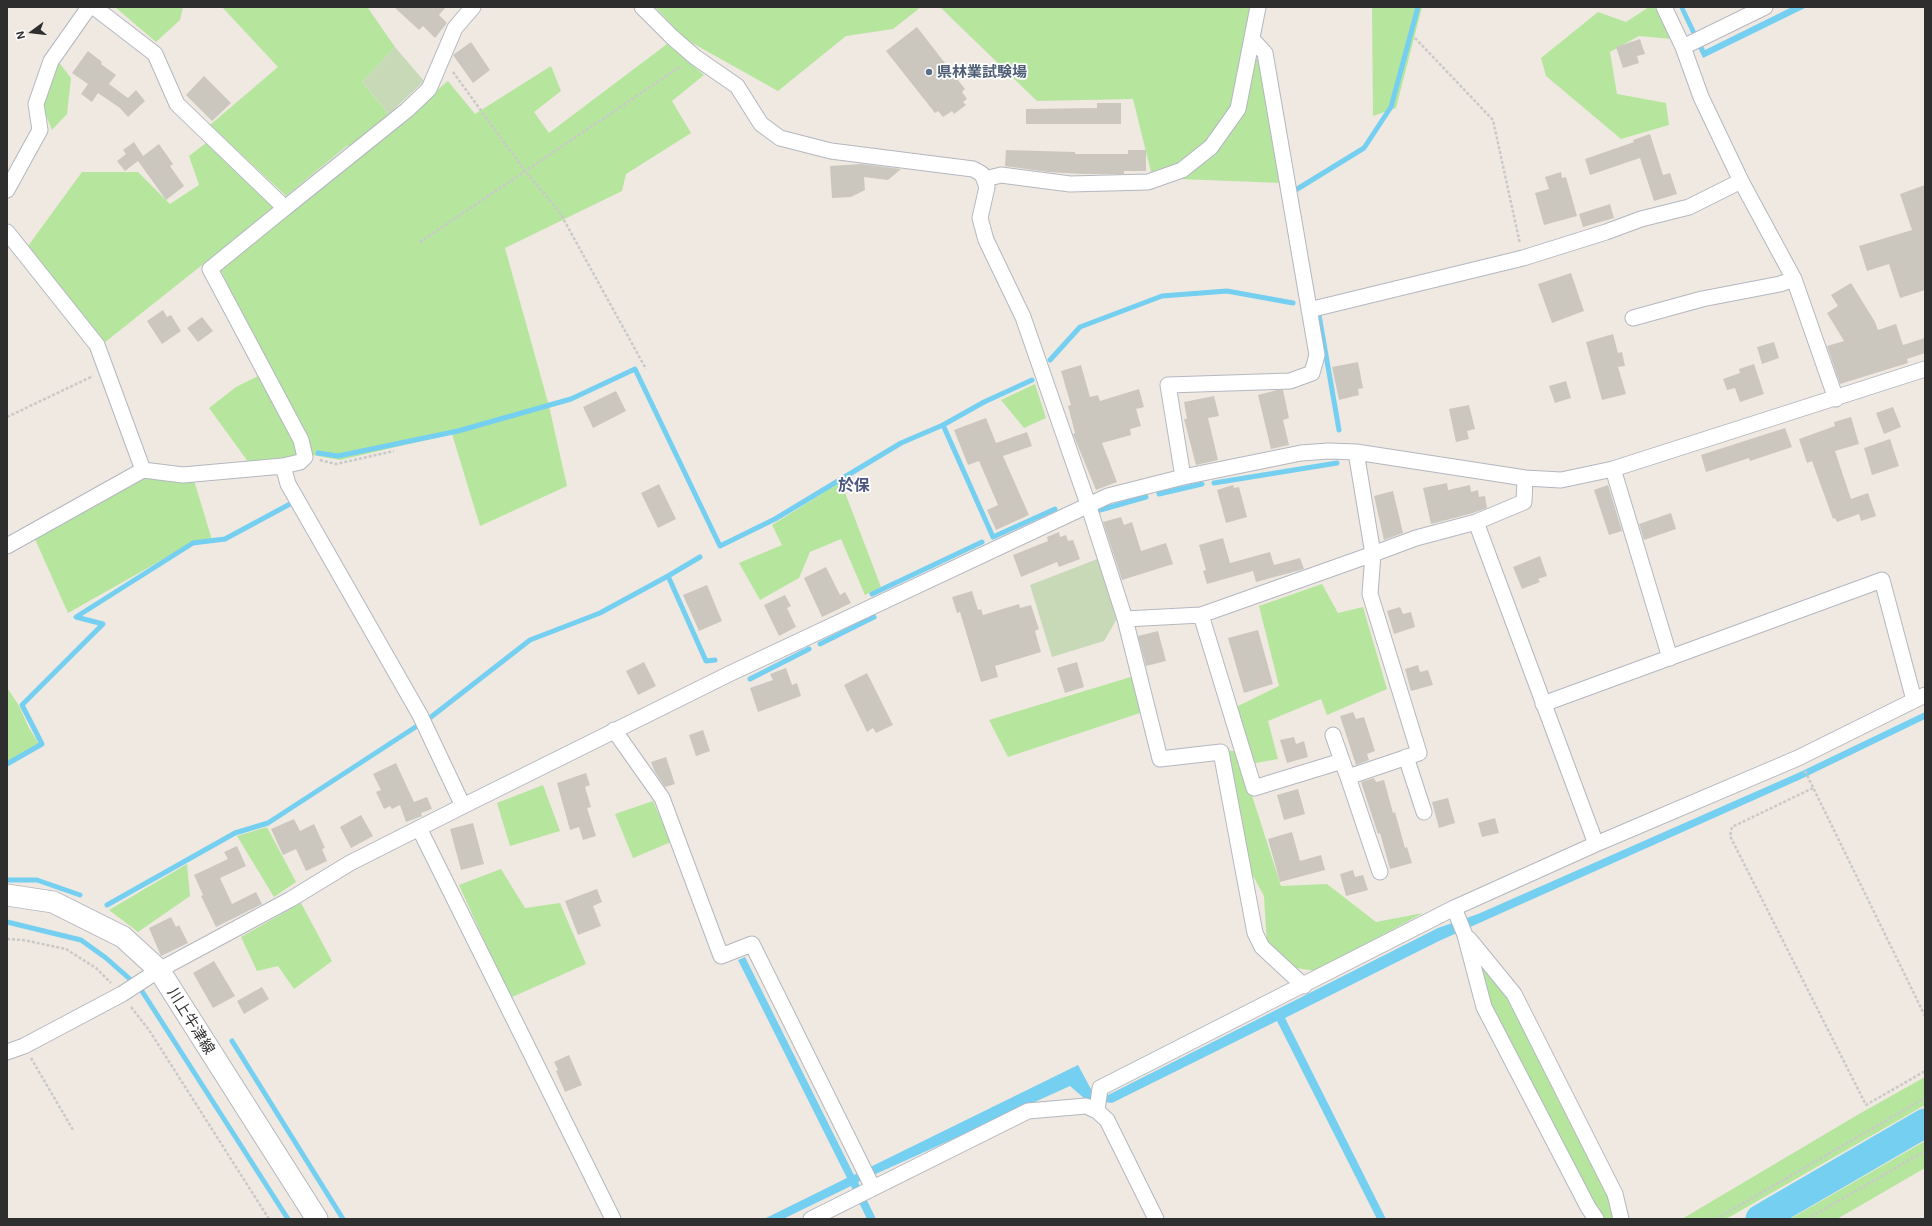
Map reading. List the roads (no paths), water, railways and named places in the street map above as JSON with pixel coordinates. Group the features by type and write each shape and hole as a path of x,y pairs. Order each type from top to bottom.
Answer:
{"main road":[{"name":"川上牛津線","path":"7,895 53,902 123,937 153,974 318,1219"}],"street":[{"path":"7,190 40,130 36,104 51,61 89,7"},
{"path":"94,7 155,54 178,104 285,208"},
{"path":"7,546 143,470 184,474 283,466 300,462 306,457 301,440 210,269 408,110 429,89 455,28 473,7"},
{"path":"642,7 672,37 695,57 737,86 761,124 780,138 830,151 973,169 982,174 987,187 980,218 986,240 1023,316 1088,504 1125,619 1160,759 1221,752 1255,933 1262,947 1304,986"},
{"path":"985,179 1001,175 1070,184 1148,182 1182,170 1211,147 1238,109 1258,7"},
{"path":"1664,7 1683,47 1701,97 1741,181 1794,279 1836,399"},
{"path":"1683,47 1765,7"},
{"path":"1183,478 1168,385 1290,381 1312,373 1317,355 1265,53 1252,39"},
{"path":"1309,310 1523,258 1606,232 1641,218 1689,208 1741,181"},
{"path":"7,232 97,345 143,470"},
{"path":"1632,318 1702,299 1780,284 1794,279"},
{"path":"7,1052 24,1046 122,994 153,974 291,898 350,863 419,828 728,674 1088,504 1141,487 1301,453 1356,452 1526,478 1561,480 1613,469 1836,399 1925,369"},
{"path":"1348,777 1419,753 1370,594 1373,554 1356,452"},
{"path":"283,466 288,484 420,715 463,806"},
{"path":"1613,469 1670,658"},
{"path":"1125,619 1201,615 1416,538 1476,522 1524,502 1526,478"},
{"path":"1476,522 1596,844"},
{"path":"1097,1111 1100,1088 1304,986 1454,908 1596,844 1798,758 1919,698 1882,580 1543,704"},
{"path":"1201,615 1254,788 1342,761"},
{"path":"614,730 662,798 721,956 752,944 865,1185"},
{"path":"1333,735 1380,872"},
{"path":"1406,757 1424,812"},
{"path":"419,828 613,1219"},
{"path":"1454,908 1465,935 1484,1007 1588,1208 1596,1219"},
{"path":"1465,935 1514,994 1615,1194 1621,1219"},
{"path":"811,1219 865,1185 1028,1111 1086,1106 1097,1111 1108,1120 1156,1219"}],"water":[{"path":"1679,7 1684,7 1705,50 1792,7 1807,7 1703,58"},
{"path":"1925,712 1925,719 1801,779 1439,941 1285,1018 1386,1219 1377,1219 1277,1021 1112,1103 1085,1099 1070,1086 858,1182 876,1219 867,1219 851,1186 783,1219 764,1219 847,1178 738,960 745,957 854,1175 1078,1065 1092,1091 1108,1095 1438,928 1478,914 1798,773"}],"waterway":[{"path":"1295,195 1294,191 1364,148 1391,107 1418,7"},
{"path":"1050,360 1080,327 1162,296 1227,291 1293,303"},
{"path":"1319,315 1339,430"},
{"path":"318,453 338,456 458,431 571,399 635,369 720,546 775,519 901,443 943,425 984,402 1032,380"},
{"path":"943,425 993,537 1055,509"},
{"path":"1214,483 1337,463"},
{"path":"1159,494 1202,484"},
{"path":"1100,510 1146,497"},
{"path":"7,764 42,744 22,705 103,624 76,617 193,543 225,539 290,504"},
{"path":"872,594 982,542"},
{"path":"668,576 700,557"},
{"path":"431,717 530,640 600,613 668,576 706,661 715,660"},
{"path":"820,644 874,617"},
{"path":"750,679 809,649"},
{"path":"107,905 235,833 268,823 417,726"},
{"path":"7,880 37,880 80,895"},
{"path":"7,922 81,940 106,958 140,988 288,1219"},
{"path":"232,1041 343,1219"},
{"path":"1760,1219 1925,1123"}],"place":[{"name":"県林業試験場","path":"929,72"}],"district":[{"name":"於保","path":"854,486"}]}
